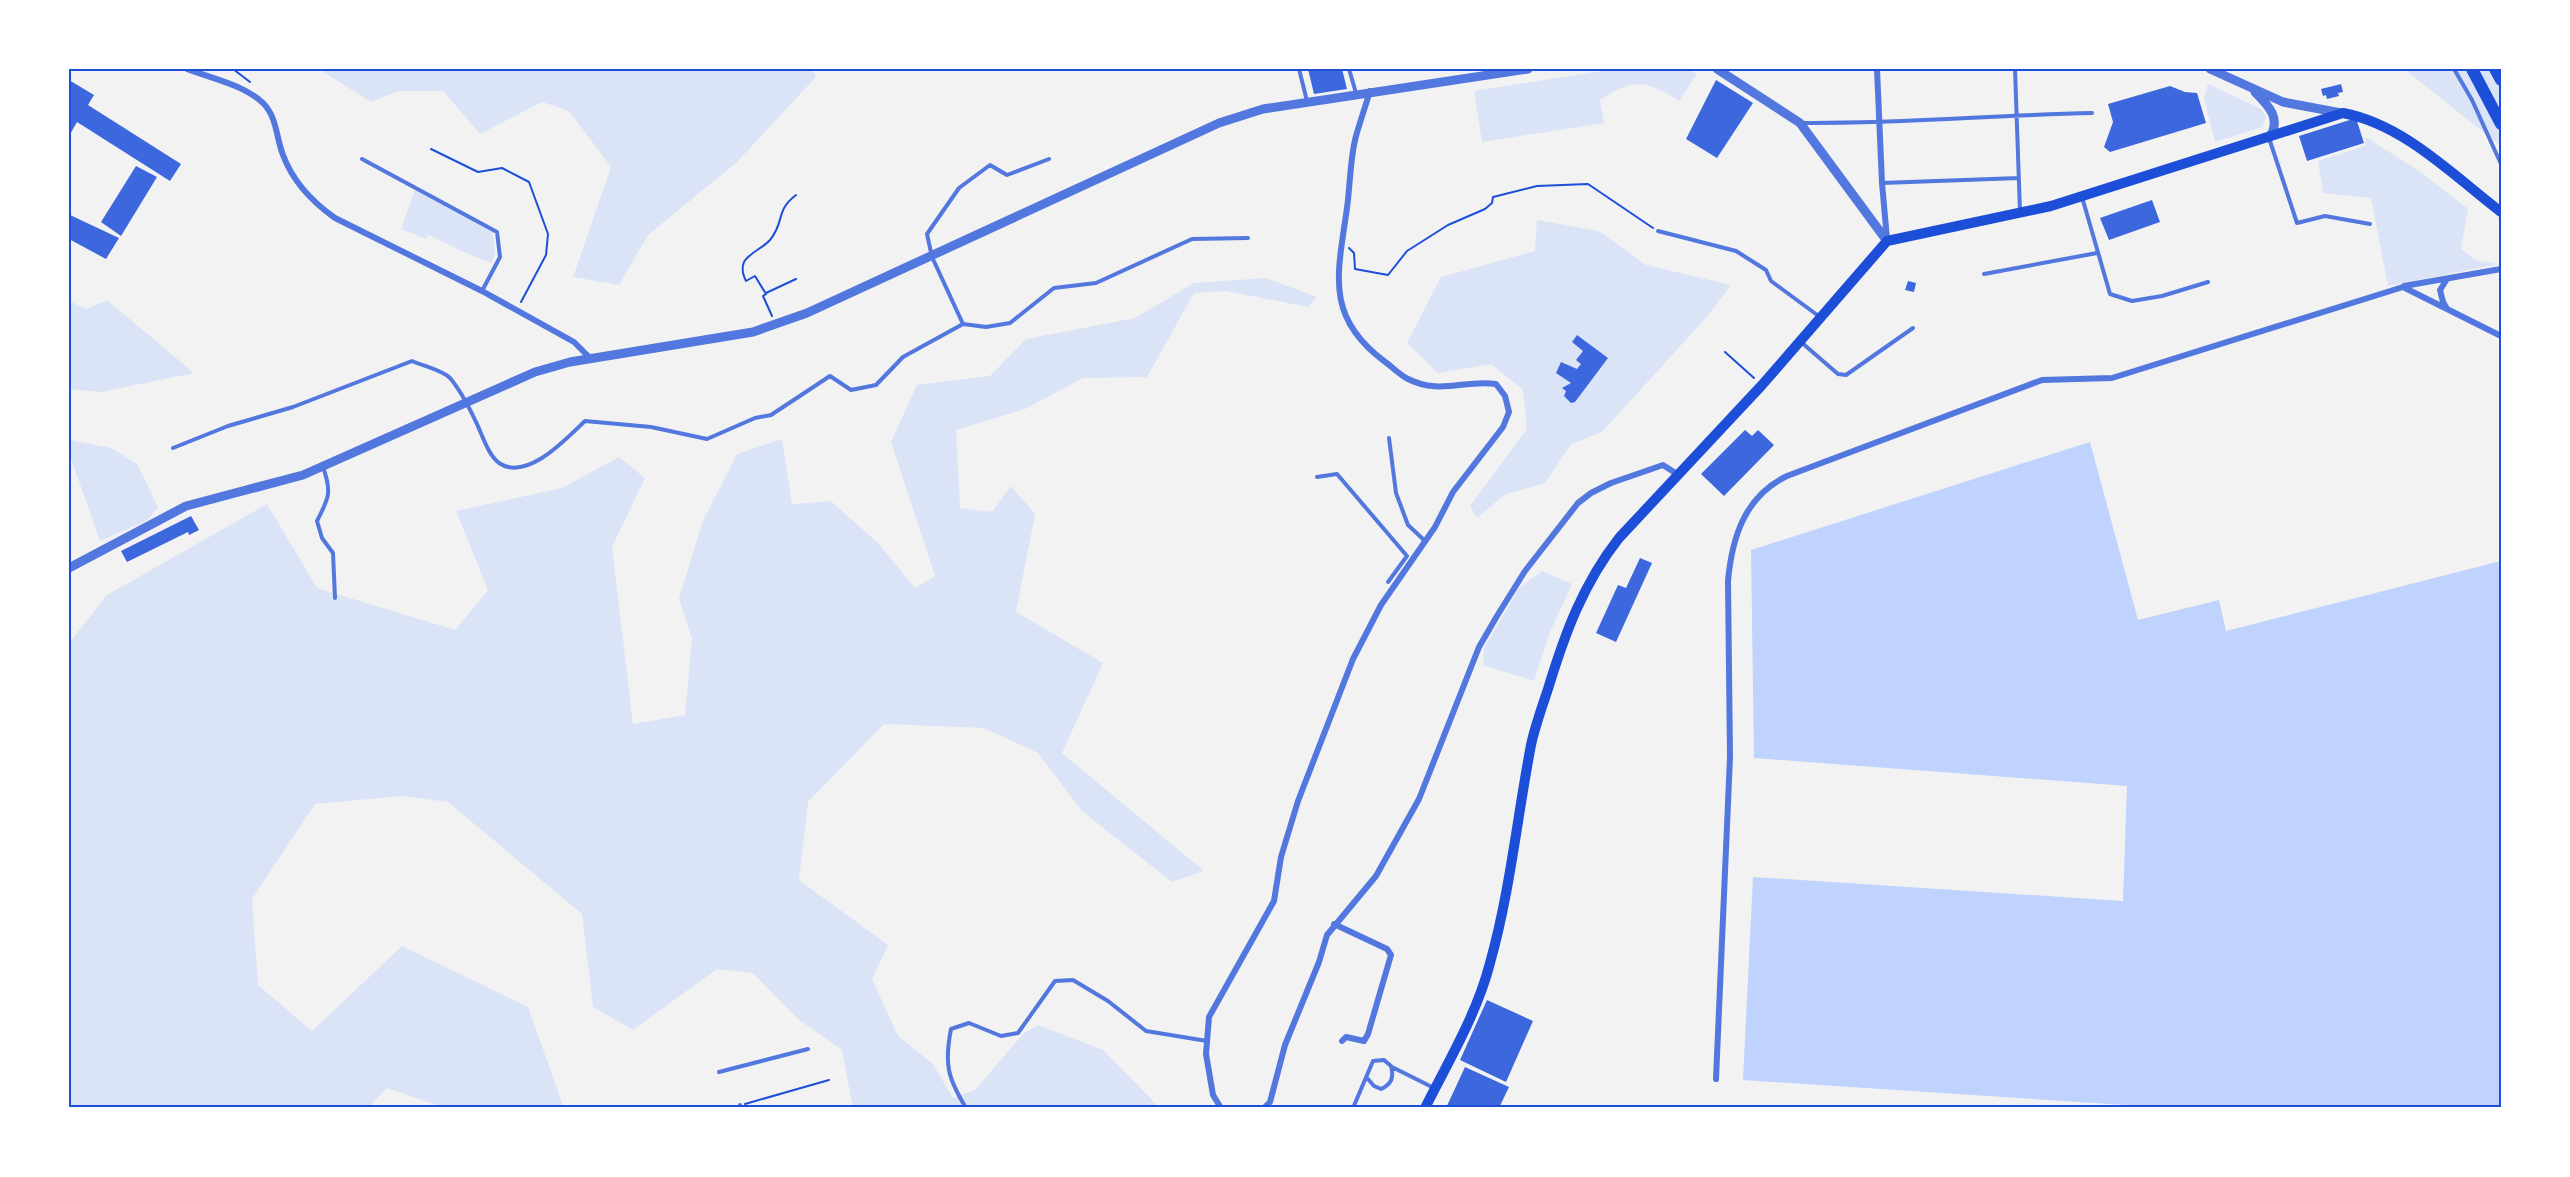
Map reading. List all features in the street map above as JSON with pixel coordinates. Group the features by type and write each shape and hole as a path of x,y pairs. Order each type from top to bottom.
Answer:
{"highway":[{"path":"2472,69 2501,124"},
{"path":"2495,69 2501,80"}],"main road":[{"path":"1425,1108 1474,1008 1490,965 1502,914 1532,744 1571,619 1602,559 1618,538 1762,385 1887,241 2020,213 2082,197 2343,113 2360,116 2399,134 2501,212"}],"street":[{"path":"187,69 246,92 261,102 272,116 282,154 291,172 315,204 335,218 517,310 574,342 590,358"},
{"path":"69,568 186,506 303,475 535,372 590,358 753,332 807,313 1219,123 1263,109 1356,93 1528,69"},
{"path":"1717,69 1800,123 1887,241"},
{"path":"1877,69 1887,241"},
{"path":"2210,69 2283,102 2343,113"},
{"path":"2252,89 2270,107 2275,117 2275,129 2269,138"},
{"path":"1221,1108 1213,1095 1206,1054 1209,1017 1274,901 1281,857 1298,801 1353,660 1381,605 1425,542 1453,492 1486,453 1503,427 1509,412 1505,396 1496,384 1436,387 1407,378 1358,339 1344,312 1338,286 1342,241 1355,142 1370,92"},
{"path":"1716,1079 1730,757 1728,580 1737,529 1762,492 1786,476 2042,380 2112,378 2403,286 2501,268"},
{"path":"2447,308 2440,295 2443,284 2448,278"},
{"path":"2403,286 2501,336"},
{"path":"1264,1108 1270,1102 1285,1045 1319,962 1327,935 1376,876 1402,831 1419,799 1479,647 1525,571 1578,503 1591,493 1611,483 1663,465 1677,474"},
{"path":"1334,924 1387,949 1391,955 1368,1034 1364,1041 1346,1037 1342,1041"}],"lane":[{"path":"1299,69 1308,102"},
{"path":"1348,69 1356,93"},
{"path":"2015,69 2020,213"},
{"path":"2454,69 2472,100 2501,164"},
{"path":"1800,123 1879,123 2092,113"},
{"path":"2269,138 2297,223 2325,216 2370,224"},
{"path":"362,159 497,232 500,257 482,291"},
{"path":"963,324 932,257 927,234 959,188 990,165 1006,175 1049,159"},
{"path":"1882,183 2019,178"},
{"path":"2082,197 2110,294 2132,301 2162,296 2208,282"},
{"path":"1658,231 1736,251 1766,270 1771,281 1820,318"},
{"path":"173,448 228,426 293,408 412,361 449,376 466,402 490,451 498,462 512,468 534,462 552,452 585,421 651,427 707,439 755,418 771,415 830,376 850,390 876,385 903,357 963,324 986,327 1010,323 1054,288 1096,283 1192,239 1248,238"},
{"path":"1984,274 2097,253"},
{"path":"1801,341 1838,374 1846,375 1913,328"},
{"path":"1389,438 1396,493 1408,525 1425,542"},
{"path":"323,466 330,486 326,504 317,521 322,538 333,553 334,598"},
{"path":"1317,477 1337,474 1407,556 1388,582"},
{"path":"966,1108 954,1088 949,1071 946,1053 951,1029 969,1023 1001,1036 1018,1033 1055,981 1073,980 1108,1001 1146,1031 1207,1041"},
{"path":"719,1072 808,1049"},
{"path":"1353,1108 1373,1061 1384,1060 1391,1066 1392,1080 1388,1086 1381,1089 1374,1086 1368,1079"},
{"path":"1392,1067 1435,1089"}],"path":[{"path":"431,149 478,172 502,168 529,182 548,234 546,255 517,310"},
{"path":"1342,241 1354,253 1355,269 1388,275 1407,251 1448,225 1485,209 1492,203 1493,197 1537,186 1588,184 1658,231"},
{"path":"766,294 755,276 746,281 742,268 745,261 772,237 779,225 784,203 796,195"},
{"path":"775,324 763,296 796,279"},
{"path":"1725,352 1762,385"},
{"path":"740,1107 829,1080"}],"shaded area":[{"path":"319,69 811,69 816,77 736,163 648,235 619,285 573,277 611,167 569,111 542,102 480,134 443,91 399,91 371,102"},
{"path":"1614,69 1688,69 1697,74 1679,101 1658,89 1640,84 1631,85 1600,100 1604,123 1482,142 1474,91"},
{"path":"2404,69 2501,69 2501,146"},
{"path":"2208,84 2261,109 2266,117 2262,127 2215,142 2204,98"},
{"path":"2366,137 2422,173 2468,209 2461,249 2476,260 2499,264 2388,286 2371,198 2323,193 2318,161 2365,146"},
{"path":"415,190 493,232 495,251 492,263 429,235 426,239 401,229"},
{"path":"1537,220 1599,231 1646,265 1731,285 1705,319 1602,432 1571,444 1545,483 1504,495 1477,518 1470,506 1527,429 1523,390 1491,364 1438,373 1407,343 1441,277 1535,251"},
{"path":"1266,278 1317,297 1308,307 1226,291 1194,293 1147,377 1083,378 1025,409 956,430 960,508 992,512 1011,486 1035,514 1016,612 1103,663 1062,753 1204,871 1172,882 1082,811 1038,753 984,728 884,724 808,802 799,880 888,945 872,979 898,1036 933,1064 953,1098 975,1090 1023,1034 1038,1025 1103,1050 1160,1108 853,1108 842,1050 798,1019 753,973 717,969 633,1030 593,1007 582,914 448,802 402,796 315,804 252,899 258,985 312,1031 402,946 528,1007 564,1108 445,1108 387,1088 368,1108 69,1108 69,643 107,595 267,504 317,588 455,630 488,590 456,511 562,488 619,457 645,478 612,547 633,724 685,715 692,639 679,599 702,523 737,454 782,439 792,504 831,501 879,544 915,588 935,576 891,442 917,385 990,376 1026,339 1135,318 1194,283"},
{"path":"107,300 194,373 101,392 69,389 69,301 87,309"},
{"path":"69,440 111,448 137,464 158,507 148,520 100,541 69,453"},
{"path":"1542,571 1572,584 1550,632 1534,681 1483,665 1484,648 1519,588"}],"water":[{"path":"2090,442 2138,620 2219,600 2226,631 2501,561 2501,1108 2125,1108 2125,1105 1743,1080 1753,877 2123,901 2127,786 1754,758 1751,550"}],"building":[{"path":"1308,69 1342,69 1347,89 1314,94"},
{"path":"69,80 94,95 88,105 181,164 170,181 77,122 69,136"},
{"path":"1716,80 1753,103 1717,158 1686,139"},
{"path":"2341,84 2343,92 2338,93 2339,96 2327,99 2326,95 2323,96 2321,89"},
{"path":"2170,86 2185,92 2197,93 2206,123 2110,152 2104,147 2113,122 2108,104"},
{"path":"2356,118 2364,143 2307,161 2299,136"},
{"path":"136,166 157,177 121,236 101,222"},
{"path":"2152,200 2160,222 2109,240 2100,218"},
{"path":"70,215 119,238 106,259 69,239"},
{"path":"1908,281 1916,283 1914,292 1905,290"},
{"path":"1577,335 1608,358 1575,402 1571,403 1564,396 1566,391 1562,388 1571,383 1556,373 1561,362 1577,369 1581,364 1576,360 1583,351 1572,342"},
{"path":"1745,430 1752,436 1758,430 1774,445 1724,496 1701,474"},
{"path":"191,516 199,530 189,535 188,532 127,562 121,551"},
{"path":"1640,558 1652,563 1616,642 1596,633 1618,585 1626,588"},
{"path":"1487,1000 1533,1021 1506,1082 1460,1060"},
{"path":"1465,1067 1509,1087 1499,1108 1446,1108"}]}
